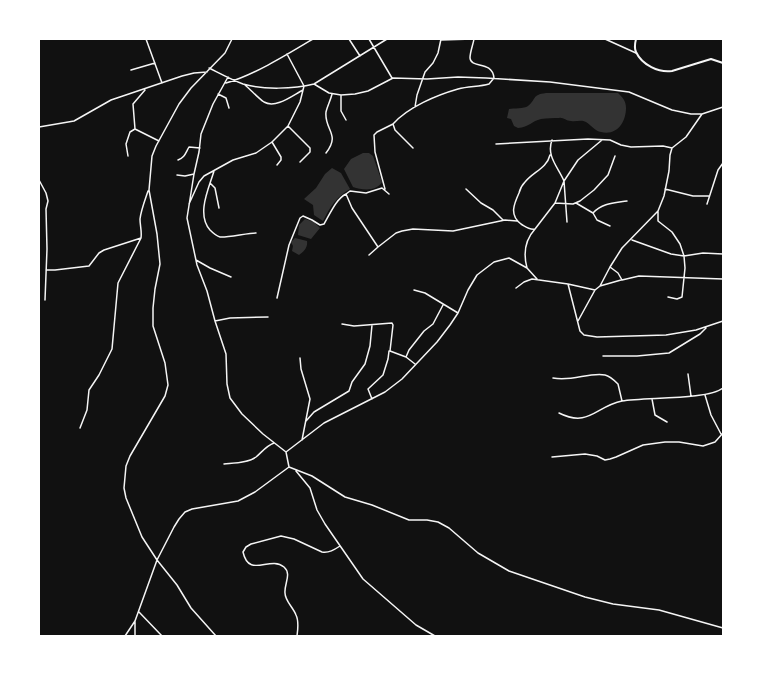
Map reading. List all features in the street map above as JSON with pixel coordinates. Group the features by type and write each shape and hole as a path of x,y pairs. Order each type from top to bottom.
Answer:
{"street":[{"path":"146,39 162,83"},
{"path":"216,636 191,608 177,585 142,538 126,498 124,480 126,466 130,456 165,396 168,385 165,363 154,326 153,308 160,264 157,234 149,190 152,156 179,104 209,68 225,53 232,39"},
{"path":"225,83 236,80 288,54 313,39"},
{"path":"349,39 360,56"},
{"path":"369,39 392,78"},
{"path":"244,84 269,88 314,84 387,39"},
{"path":"389,194 385,189 375,152 374,135 393,124 400,116 441,95 458,89 489,84 494,78 493,72 490,68 474,64 470,58 474,39 441,39 438,53 433,63 425,72 424,79 417,95 415,108"},
{"path":"605,39 637,53 650,66 667,71 684,68 711,59 723,63"},
{"path":"636,39 635,47 637,53"},
{"path":"188,206 201,179 233,160 256,152 272,142 288,126 300,102 304,86 288,54"},
{"path":"131,70 155,63"},
{"path":"209,68 244,84 267,103 276,104 303,90"},
{"path":"39,127 74,121 111,100 194,73 207,72"},
{"path":"228,77 218,94 201,134 200,148 188,206 187,218 196,260 226,354 227,384 230,398 242,414 286,452 289,467"},
{"path":"314,84 332,94 341,95 368,91 392,78 494,78 550,82 629,92 672,110 691,114 702,114 723,107"},
{"path":"135,129 133,104 146,88"},
{"path":"218,94 226,98 229,108"},
{"path":"326,153 333,143 326,110 330,103 332,94"},
{"path":"341,95 341,111 346,120"},
{"path":"668,297 677,299 682,297 685,268 684,256 680,244 672,232 658,221 658,211 669,171 672,148 686,137 702,114"},
{"path":"393,124 395,130 413,148"},
{"path":"288,126 310,148 310,152 300,162"},
{"path":"135,129 159,141"},
{"path":"128,156 126,144 130,132 135,129"},
{"path":"496,144 552,140 610,140 621,145 631,147 663,146 672,148"},
{"path":"552,140 549,146 550,155 564,181 567,222"},
{"path":"527,268 525,260 525,247 527,239 555,203 564,181 578,160 602,140"},
{"path":"272,142 281,157 281,160 276,165"},
{"path":"178,160 186,155 188,147 200,148"},
{"path":"535,229 528,228 518,221 512,209 524,182 548,162 550,155"},
{"path":"555,203 573,204 594,190 608,175 615,156"},
{"path":"707,204 718,170 723,163"},
{"path":"214,171 206,196 204,214 206,226 211,232 220,237 256,233"},
{"path":"177,175 185,176 194,174"},
{"path":"39,180 46,193 48,201 46,209 47,249 45,300"},
{"path":"210,183 215,188 219,208"},
{"path":"277,298 289,245 300,218 303,216 320,225 324,224 338,201 342,196 350,191 366,193 382,188 385,189"},
{"path":"466,189 481,203 493,210 504,220"},
{"path":"665,189 693,196 709,196"},
{"path":"80,428 87,410 88,390 100,375 112,349 118,283 141,238 142,234 140,219 143,205 149,190"},
{"path":"346,194 352,208 378,247"},
{"path":"593,213 605,205 627,201"},
{"path":"576,203 593,213 597,220 610,226"},
{"path":"578,322 595,290 600,286 622,248 658,211"},
{"path":"369,255 396,233 402,231 413,229 453,231 504,220 518,221"},
{"path":"46,270 89,266 99,253 104,250 141,238"},
{"path":"631,240 671,254 684,256 703,253 723,254"},
{"path":"286,452 324,423 385,392 402,379 437,342 458,313 468,290 477,275 494,262 509,258 527,268 537,279"},
{"path":"196,260 231,277"},
{"path":"610,268 618,273 622,280"},
{"path":"600,286 639,276 684,278 708,277 723,279"},
{"path":"516,288 524,282 537,279 595,290"},
{"path":"568,284 580,331 584,335 597,337 666,335 696,330 723,321"},
{"path":"414,290 425,293 458,313"},
{"path":"406,357 409,350 424,331 433,324 443,305"},
{"path":"215,321 230,318 268,317"},
{"path":"342,324 354,326 391,323 393,325 390,350 383,375 368,389 372,399"},
{"path":"306,421 314,412 350,391 352,382 365,364 370,346 372,325"},
{"path":"603,356 637,356 669,352 700,334 707,326"},
{"path":"390,350 406,357 415,364"},
{"path":"300,358 301,369 310,399 302,440"},
{"path":"688,374 691,396"},
{"path":"552,378 560,380 604,375 611,378 618,384 622,401"},
{"path":"559,412 575,419 583,418 598,412 606,406 622,401 705,395 719,392 723,388"},
{"path":"552,457 585,454 597,456 605,460 646,444 680,442 703,446 715,442 722,433 711,415 705,395"},
{"path":"652,399 655,415 668,422"},
{"path":"224,464 250,460 267,446 274,443"},
{"path":"135,636 136,621 157,560 176,523 185,512 192,509 238,501 255,492 289,467"},
{"path":"289,467 312,476 345,496 409,520 427,520 438,522 449,528 478,553 510,572 585,597 613,604 659,610 723,628"},
{"path":"295,469 310,488 317,510 363,579 416,625 435,636"},
{"path":"297,636 298,623 296,614 285,596 288,574 287,571 283,566 274,562 258,566 250,564 243,552 246,547 251,544 281,536 294,539 326,552 334,550 340,546"},
{"path":"139,612 162,636"},
{"path":"125,636 136,621"}],"shaded area":[{"path":"546,93 618,93 623,98 625,103 626,113 620,127 607,133 597,130 584,121 569,121 560,118 548,118 535,121 518,128 514,126 511,119 507,118 509,109 526,107 531,104 536,96"},
{"path":"363,153 369,153 373,156 382,182 373,189 360,189 353,187 344,169 351,159"},
{"path":"332,168 341,173 350,189 341,195 334,203 323,221 314,215 313,205 304,199 316,188 325,174"},
{"path":"305,219 314,222 320,228 311,239 298,235 299,225"},
{"path":"295,238 307,241 305,249 299,255 292,251 293,246 291,242"}]}
